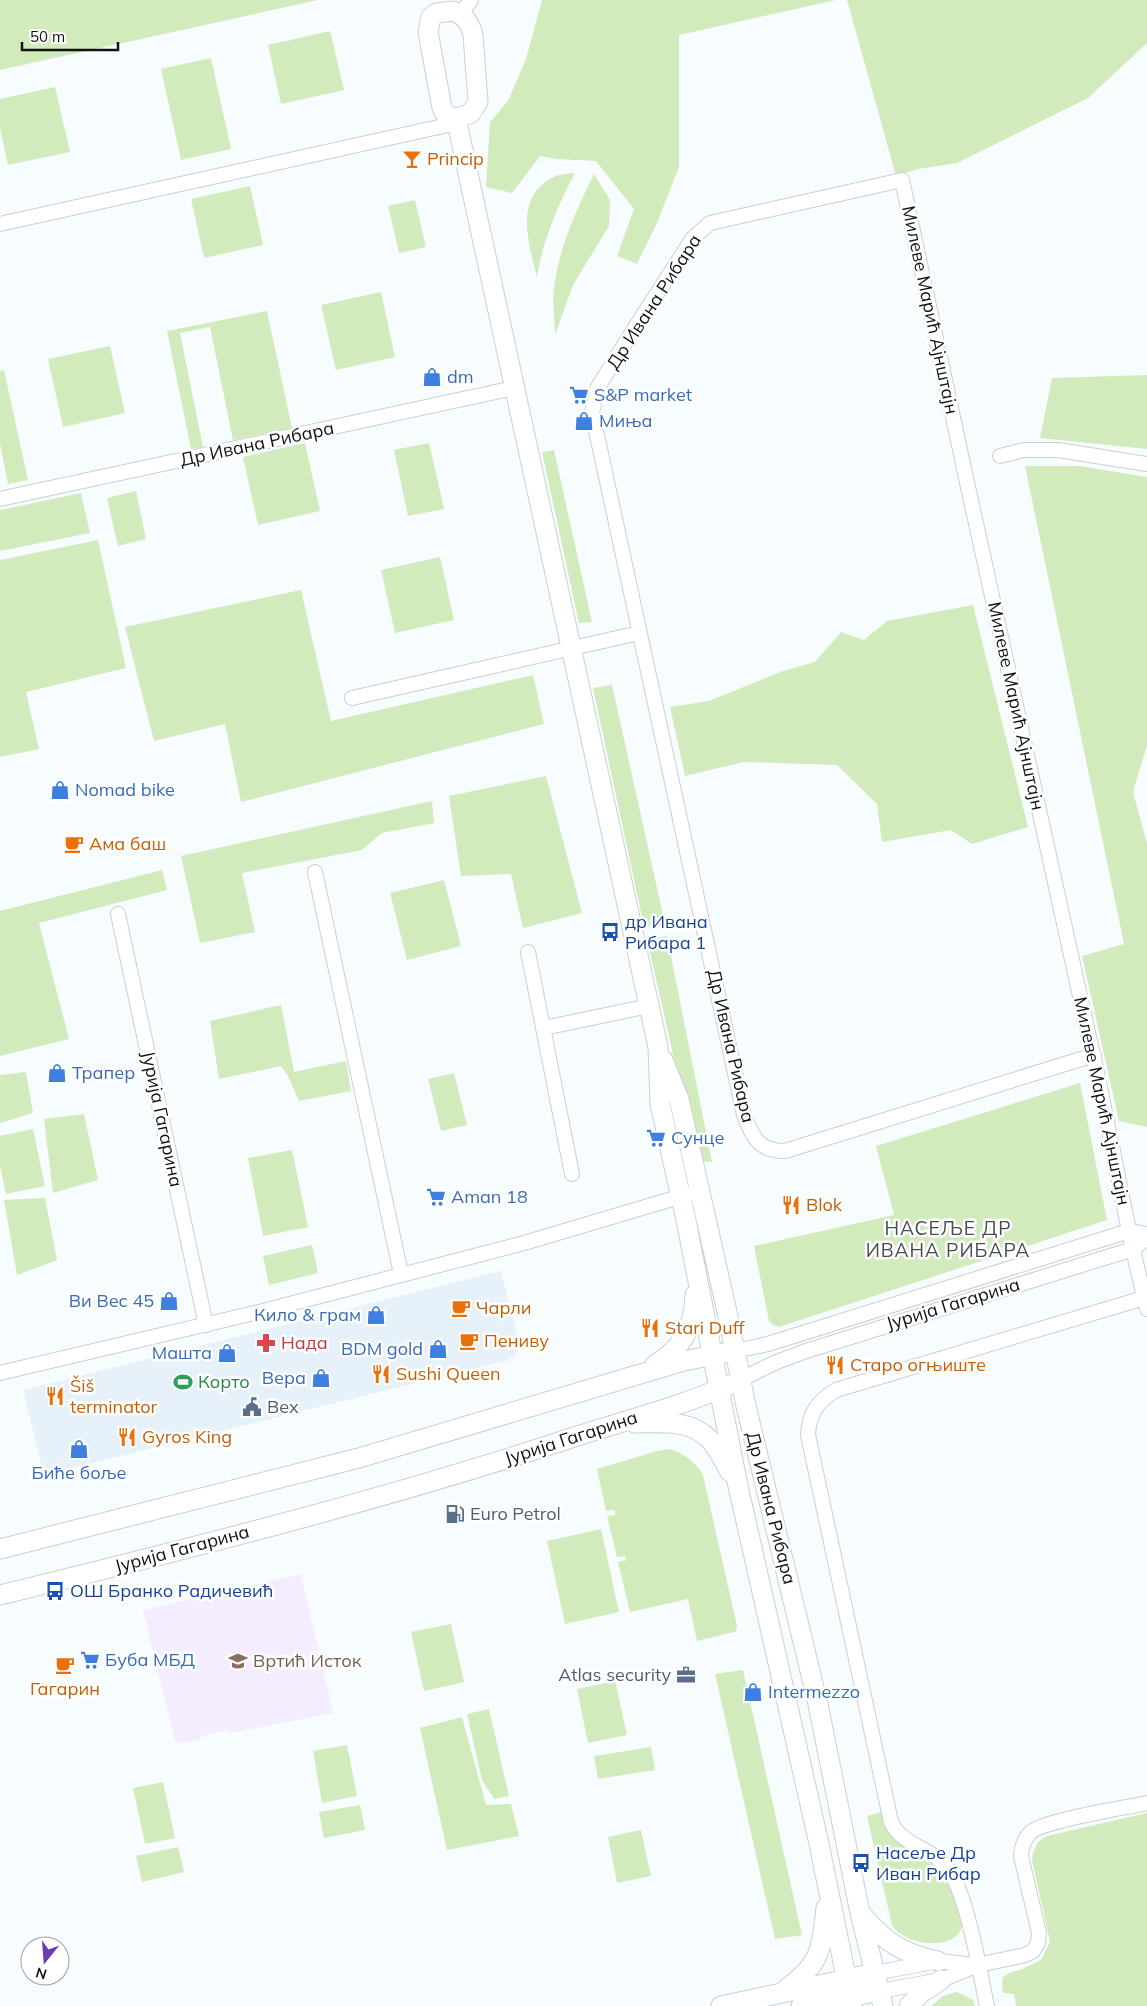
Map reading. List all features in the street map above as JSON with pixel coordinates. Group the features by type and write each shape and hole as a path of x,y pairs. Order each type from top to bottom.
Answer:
{"main road":[{"path":"466,7 473,35 478,102 470,114 456,121 446,115 442,108 428,32 431,17 436,13 466,7"},
{"name":"Др Ивана Рибара","path":"456,121 658,1047 679,1099 740,1380 815,1694 860,1913 879,1990"},
{"name":"Др Ивана Рибара","path":"658,1047 660,1104 738,1486 819,1844 849,1994"},
{"path":"642,1374 663,1360 681,1343 693,1311 695,1274"},
{"name":"Јурија Гагарина","path":"0,1550 359,1458 684,1361 735,1351"},
{"name":"Јурија Гагарина","path":"0,1595 367,1501 618,1423 718,1390 740,1380"},
{"path":"618,1423 675,1423 695,1429 708,1437 712,1442 738,1486"},
{"path":"781,1992 805,1975 813,1964 822,1940 828,1892"},
{"path":"860,1913 890,1943 905,1952 938,1961"},
{"path":"909,2006 921,1993 941,1980"},
{"path":"801,2006 849,1994 879,1990"},
{"path":"720,2006 781,1992 849,1994"}],"street":[{"path":"0,224 456,121"},
{"name":"Др Ивана Рибара","path":"902,180 710,223 693,238 598,387 592,412 744,1115 753,1137 758,1142 767,1149 785,1151 1094,1055"},
{"name":"Милеве Марић Ајнштајн","path":"902,180 1047,850 1094,1055 1129,1231 1146,1304"},
{"name":"Др Ивана Рибара","path":"0,500 514,388"},
{"path":"1000,456 1024,450 1058,450 1147,464"},
{"path":"352,698 639,633"},
{"path":"314,872 400,1274"},
{"name":"Јурија Гагарина","path":"118,914 206,1326"},
{"path":"528,952 572,1174"},
{"path":"544,1028 649,1006"},
{"path":"0,1373 206,1326 524,1243 700,1191"},
{"path":"1129,1231 1147,1234"},
{"name":"Јурија Гагарина","path":"735,1351 774,1342 1129,1231"},
{"name":"Јурија Гагарина","path":"740,1380 774,1363 806,1351 1133,1248 1143,1243 1147,1238"},
{"path":"987,2006 962,1899 952,1874 938,1859 896,1832 891,1822 822,1505 808,1435 808,1425 815,1407 820,1401 836,1390 1146,1304"},
{"path":"879,1990 941,1980 978,1965 1024,1955 1033,1950 1038,1943 1039,1933 1021,1856 1022,1846 1032,1832 1051,1824 1147,1803"},
{"path":"879,1990 938,1961 978,1965"}],"shaded area":[{"path":"501,1271 519,1341 519,1348 515,1355 508,1360 44,1475 23,1390"},
{"name":"Вртић Исток","path":"301,1574 333,1713 231,1733 228,1730 205,1735 198,1740 176,1744 143,1610"}],"green space":[{"path":"0,0 318,0 0,70"},
{"path":"542,0 836,0 679,35 679,167 657,223 637,264 617,256 634,209 596,161 556,159 540,156 512,193 486,187 490,122 508,101 526,59"},
{"path":"847,0 1147,0 1147,43 1088,98 957,163 918,169 896,176"},
{"path":"330,31 344,90 281,104 268,45"},
{"path":"211,58 231,149 181,160 161,69"},
{"path":"55,87 70,152 8,165 0,128 0,99"},
{"path":"575,173 552,223 537,277 528,235 527,220 529,207 534,195 542,184 556,176"},
{"path":"594,174 610,200 609,226 573,285 555,335 553,294 556,273 575,215"},
{"path":"250,186 263,245 204,258 191,199"},
{"path":"415,200 426,247 399,253 388,206"},
{"path":"381,292 395,357 336,370 321,305"},
{"path":"267,311 292,428 233,440 210,327 180,333 203,447 191,449 167,331"},
{"path":"110,346 125,413 63,427 48,359"},
{"path":"4,370 28,480 8,484 0,444 0,371"},
{"path":"1147,375 1147,449 1040,438 1052,378"},
{"path":"305,443 320,511 258,525 243,457"},
{"path":"429,443 444,509 408,516 394,450"},
{"path":"554,450 592,622 579,623 542,452"},
{"path":"1025,466 1080,466 1147,477 1147,745 1133,792 1147,843 1147,1127 1119,1121 1082,956 1124,944"},
{"path":"136,491 146,539 118,546 107,498"},
{"path":"81,493 90,533 0,551 0,510"},
{"path":"98,540 126,668 26,692 39,749 0,757 0,560"},
{"path":"440,557 454,620 395,633 381,570"},
{"path":"301,590 331,721 533,675 544,724 241,802 225,724 154,741 125,627"},
{"path":"973,605 1028,827 972,844 951,830 882,842 877,804 837,765 744,762 685,776 670,707 709,701 783,671 815,662 841,632 864,640 887,621"},
{"path":"612,685 665,924 644,926 593,688"},
{"path":"546,776 582,913 523,928 511,874 461,876 449,796"},
{"path":"432,801 434,823 382,833 362,850 242,873 255,932 200,943 181,856"},
{"path":"162,870 167,890 39,923 69,1039 0,1056 0,911"},
{"path":"444,880 461,946 407,960 390,893"},
{"path":"667,936 712,1162 697,1161 647,939"},
{"path":"281,1005 294,1072 346,1061 351,1091 299,1101 288,1076 281,1066 219,1079 210,1021"},
{"path":"26,1072 33,1113 0,1123 0,1075"},
{"path":"454,1073 467,1125 441,1131 428,1079"},
{"path":"1080,1083 1107,1220 779,1327 769,1321 754,1246 894,1215 876,1146"},
{"path":"84,1114 98,1180 53,1193 44,1119"},
{"path":"33,1129 45,1186 6,1194 0,1166 0,1136"},
{"path":"292,1150 308,1227 263,1236 248,1158"},
{"path":"45,1198 57,1260 17,1275 4,1200"},
{"path":"312,1245 318,1273 269,1285 263,1256"},
{"path":"670,1449 689,1459 703,1475 737,1626 734,1632 697,1641 688,1599 630,1612 618,1562 626,1560 625,1556 617,1557 607,1516 615,1515 615,1510 606,1511 597,1469 657,1451"},
{"path":"601,1529 619,1612 565,1624 547,1541"},
{"path":"451,1624 464,1682 424,1691 411,1632"},
{"path":"743,1670 802,1935 775,1939 715,1674"},
{"path":"615,1681 627,1735 588,1743 577,1689"},
{"path":"489,1709 509,1796 494,1799 482,1780 467,1714"},
{"path":"462,1717 486,1805 511,1804 519,1836 447,1850 420,1728"},
{"path":"347,1745 357,1796 322,1803 313,1751"},
{"path":"651,1747 655,1770 598,1779 594,1756"},
{"path":"163,1782 175,1838 145,1844 133,1788"},
{"path":"360,1805 365,1830 324,1838 319,1812"},
{"path":"881,1812 887,1828 893,1837 939,1871 953,1891 961,1914 962,1926 957,1935 948,1941 923,1943 900,1933 892,1925 867,1816"},
{"path":"1147,1813 1147,2006 1016,2006 1014,1994 1003,1993 1003,1977 1041,1960 1050,1942 1032,1860 1038,1842 1047,1836"},
{"path":"641,1830 651,1876 617,1883 608,1837"},
{"path":"178,1847 184,1872 142,1882 136,1856"},
{"path":"957,1992 973,2000 975,2006 931,2006 943,1996"}],"place":[{"name":"Princip","path":"412,159"},
{"name":"dm","path":"432,377"},
{"name":"S&P market","path":"579,395"},
{"name":"Миња","path":"584,421"},
{"name":"Nomad bike","path":"60,790"},
{"name":"Ама баш","path":"74,844"},
{"name":"др Ивана Рибара 1","path":"610,932"},
{"name":"Трапер","path":"57,1073"},
{"name":"Сунце","path":"656,1138"},
{"name":"Aman 18","path":"436,1197"},
{"name":"Blok","path":"791,1205"},
{"name":"Ви Вес 45","path":"169,1301"},
{"name":"Чарли","path":"461,1308"},
{"name":"Кило & грам","path":"376,1315"},
{"name":"Stari Duff","path":"650,1328"},
{"name":"Пениву","path":"469,1341"},
{"name":"Нада","path":"266,1343"},
{"name":"BDM gold","path":"438,1349"},
{"name":"Машта","path":"227,1353"},
{"name":"Старо огњиште","path":"835,1365"},
{"name":"Sushi Queen","path":"381,1374"},
{"name":"Вера","path":"321,1378"},
{"name":"Корто","path":"183,1382"},
{"name":"Šiš terminator","path":"55,1396"},
{"name":"Bex","path":"252,1407"},
{"name":"Gyros King","path":"127,1437"},
{"name":"Биће боље","path":"79,1449"},
{"name":"Euro Petrol","path":"455,1514"},
{"name":"ОШ Бранко Радичевић","path":"55,1591"},
{"name":"Буба МБД","path":"90,1660"},
{"name":"Вртић Исток","path":"238,1661"},
{"name":"Гагарин","path":"65,1665"},
{"name":"Atlas security","path":"686,1675"},
{"name":"Intermezzo","path":"753,1692"},
{"name":"Насеље Др Иван Рибар","path":"861,1863"}],"district":[{"name":"НАСЕЉЕ ДР ИВАНА РИБАРА","path":"948,1239"}]}
